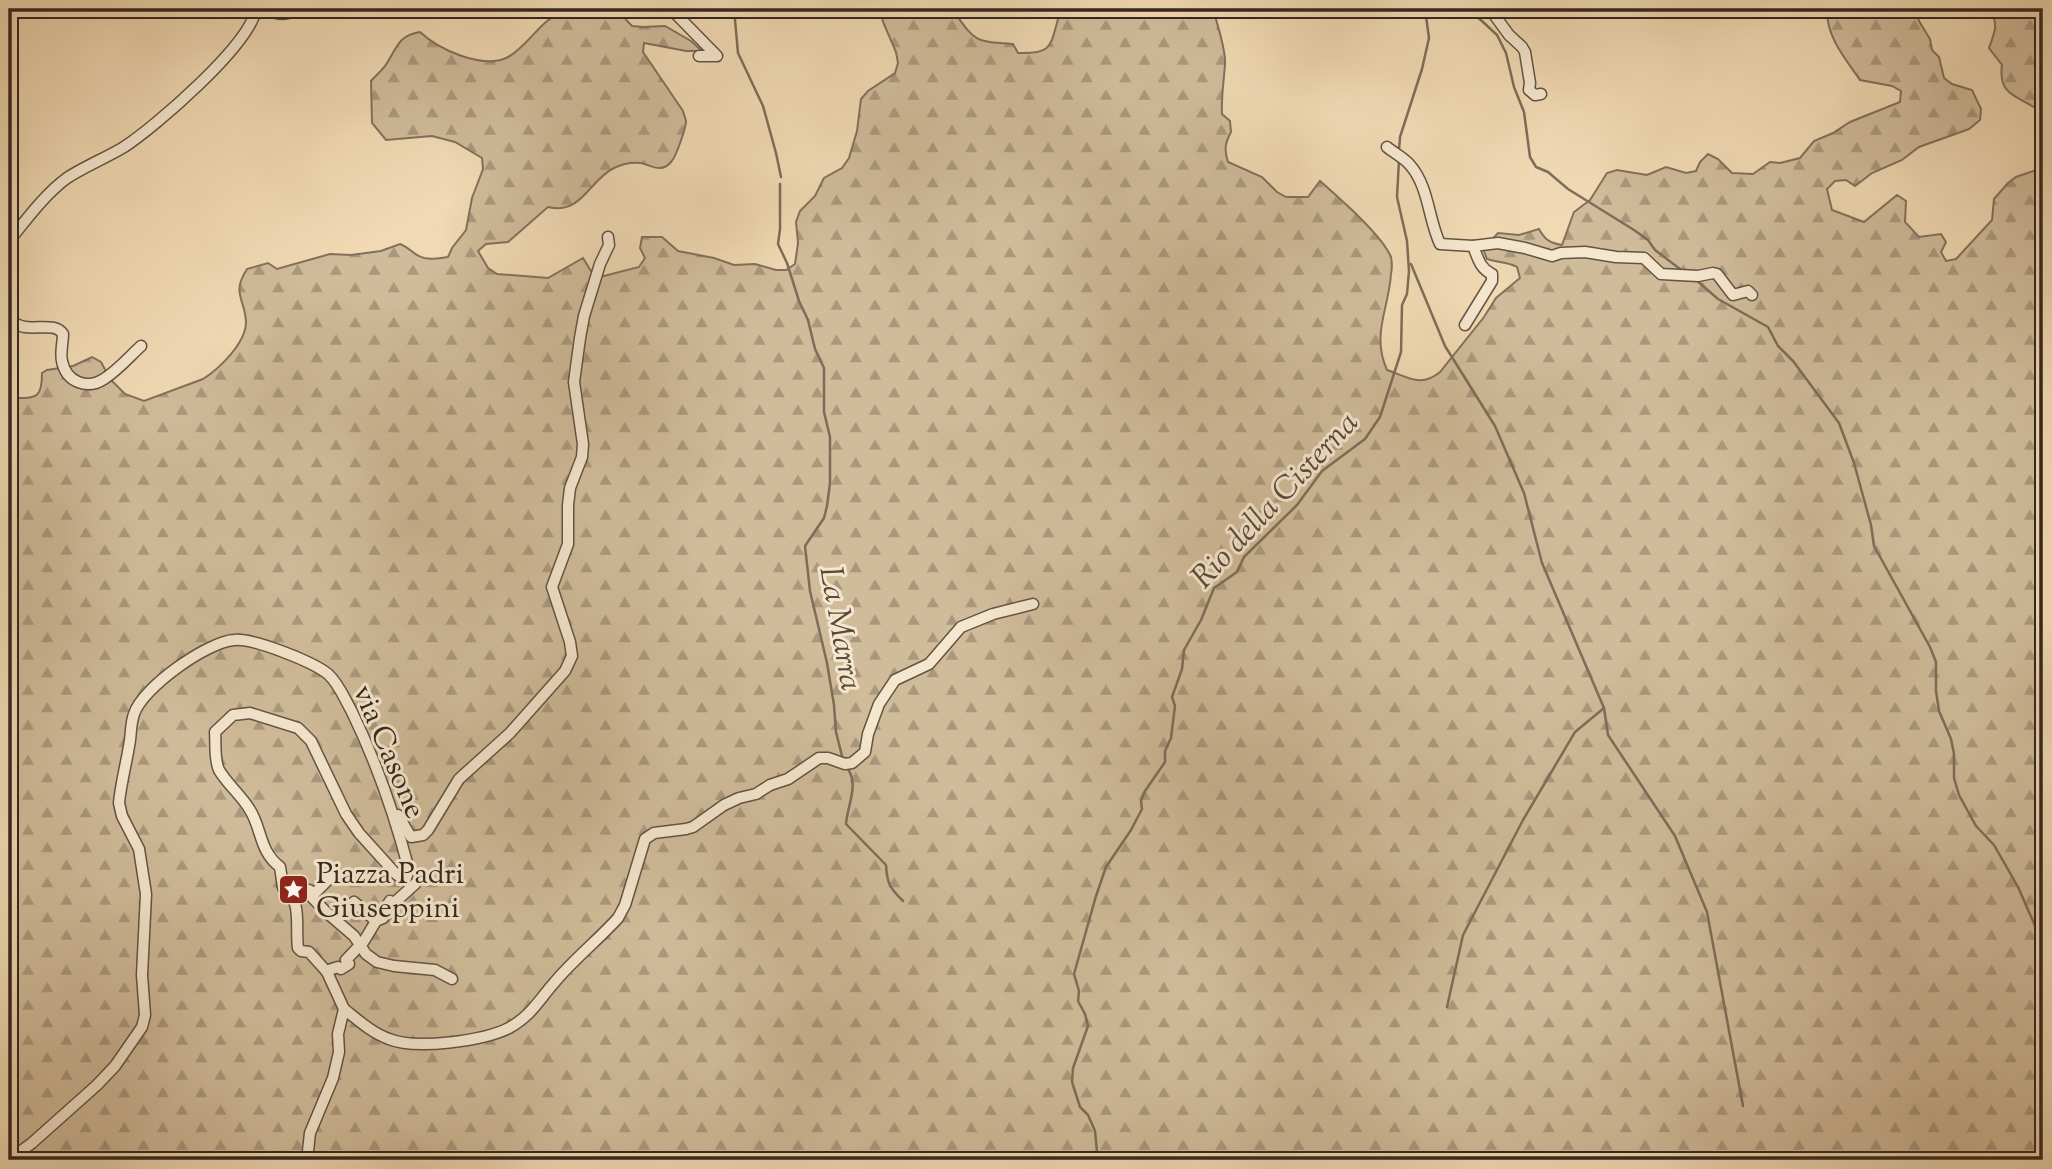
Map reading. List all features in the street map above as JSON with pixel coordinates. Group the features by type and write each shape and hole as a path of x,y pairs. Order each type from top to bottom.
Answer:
{"street":[{"path":"9,241 67,178 122,148 170,110 234,49 250,25 256,9"},
{"path":"267,9 276,14 285,14 296,9"},
{"path":"671,9 716,56 699,56"},
{"path":"1490,9 1509,35 1522,47 1530,83 1529,90 1535,95 1541,94"},
{"path":"1394,152 1407,161 1421,181 1440,244 1473,246 1497,243 1552,256 1586,252 1644,258 1661,274 1698,276 1713,273 1720,277 1733,295 1748,291 1752,295"},
{"path":"386,795 411,837 423,835 459,779 510,733 565,671 572,656 552,587 568,544 570,488 582,457 583,444 574,382 580,338 600,264 609,245 608,237"},
{"path":"1465,325 1492,281 1492,274 1485,271 1480,264 1473,246"},
{"path":"9,321 21,327 57,327 61,330 62,364 71,379 84,385 102,381 141,346"},
{"path":"415,884 394,903 390,901 383,912 383,918 376,921 360,946 346,960 349,964 326,971 344,1009 386,1038 398,1042 436,1044 475,1038 508,1028 534,1010 553,984 618,918 625,905 645,839 654,833 686,830 724,805 788,779 820,758 852,763 865,752 868,734 879,704 895,680 929,664 961,627 993,614 1033,604"},
{"name":"via Casone","path":"9,1160 97,1085 142,1027 145,1015 142,975 146,894 139,849 122,816 119,803 134,712 167,675 197,655 232,640 263,645 312,664 328,674 338,685 386,795 409,870 406,878 396,874 359,833 346,814 311,741 298,728 250,713 233,715 215,732 219,770 251,811 265,850 280,867 283,887 292,893 297,908 298,948 309,952 326,971"},
{"path":"283,887 309,890 314,894 332,876"},
{"path":"304,890 354,936 366,954 377,962 435,970 452,979"},
{"path":"334,917 354,901 376,921"},
{"path":"307,1160 310,1133 333,1078 344,1009"}],"green space":[{"path":"566,9 575,15 607,9 618,11 632,26 665,26 691,41 702,51 686,51 644,43 643,52 683,111 686,121 684,130 668,165 657,168 634,163 617,167 605,173 569,206 548,207 508,242 486,244 478,251 488,268 497,274 548,278 583,258 594,276 604,276 639,267 645,258 640,248 642,237 662,237 678,251 734,265 755,264 786,270 795,264 798,243 796,222 800,211 815,196 824,178 842,168 849,158 857,131 861,99 868,91 895,73 898,63 896,52 880,9 952,9 976,38 1013,44 1018,53 1029,53 1047,47 1051,43 1058,19 1074,9 1213,9 1225,58 1222,114 1230,121 1231,132 1226,147 1228,162 1262,177 1286,197 1308,197 1320,181 1369,228 1386,248 1392,261 1382,322 1382,357 1387,370 1420,380 1440,372 1496,298 1520,278 1517,267 1487,259 1483,249 1498,233 1519,235 1539,229 1548,240 1562,245 1574,212 1590,200 1607,173 1617,170 1647,175 1666,167 1686,173 1696,171 1708,154 1718,159 1732,173 1753,174 1770,162 1780,163 1800,158 1814,141 1850,122 1900,102 1901,91 1892,86 1860,80 1834,40 1827,13 1831,9 1916,11 1930,39 1932,50 1939,57 1944,78 1952,84 1972,90 1981,109 1980,120 1969,129 1919,147 1902,160 1872,173 1855,186 1846,180 1835,181 1827,189 1832,210 1864,222 1897,195 1906,201 1905,222 1919,237 1941,234 1946,242 1941,252 1946,261 1956,259 1992,220 1994,199 2008,183 2043,164 2043,1160 9,1160 9,418 15,398 34,397 40,391 42,373 47,370 73,366 92,357 101,362 110,379 125,394 144,401 203,379 224,362 242,338 246,322 239,290 247,269 268,263 277,269 330,254 351,255 381,251 400,244 422,258 448,257 466,230 472,198 483,169 482,158 455,142 432,136 386,140 372,123 371,81 407,36 420,32 449,51 473,59 496,61 511,55 547,21"},
{"path":"1989,9 2043,9 2043,114 2014,96 2004,85 2002,65 1989,48 1995,28"}],"waterway":[{"path":"734,9 738,53 763,106 781,177"},
{"name":"Rio della Cisterna","path":"1399,150 1400,137 1429,38 1425,9"},
{"path":"1469,9 1497,35 1506,53 1514,87 1524,112 1530,157 1536,167 1548,172 1568,189 1634,230 1684,272"},
{"name":"Rio della Cisterna","path":"1096,1160 1095,1131 1088,1115 1080,1107 1072,1082 1073,1068 1088,1026 1078,1001 1079,991 1074,974 1096,896 1106,867 1142,809 1141,801 1145,791 1165,762 1175,706 1172,697 1182,669 1184,650 1201,620 1214,588 1237,572 1244,557 1297,505 1322,471 1365,439 1380,417 1401,352 1402,305 1407,294 1409,271 1407,241 1397,197 1399,160"},
{"name":"La Marra","path":"780,184 778,244 824,368 824,412 830,437 830,483 824,518 805,546 810,591 827,663 836,732 843,760"},
{"path":"1411,264 1445,346 1495,426 1524,493 1542,563 1604,708 1608,735 1675,836 1707,912 1743,1106"},
{"path":"1695,279 1718,299 1768,327 1778,346 1793,361 1839,423 1854,463 1874,546 1936,662 1939,711 1951,739 1954,778 1959,795 1976,826 1994,845 2018,887 2036,928 2043,956"},
{"path":"1447,1007 1463,935 1523,820 1575,732 1604,708"},
{"name":"La Marra","path":"846,766 853,786 846,824 886,865 890,885 903,901"}],"place":[{"name":"Piazza Padri Giuseppini","path":"293,890"}]}
